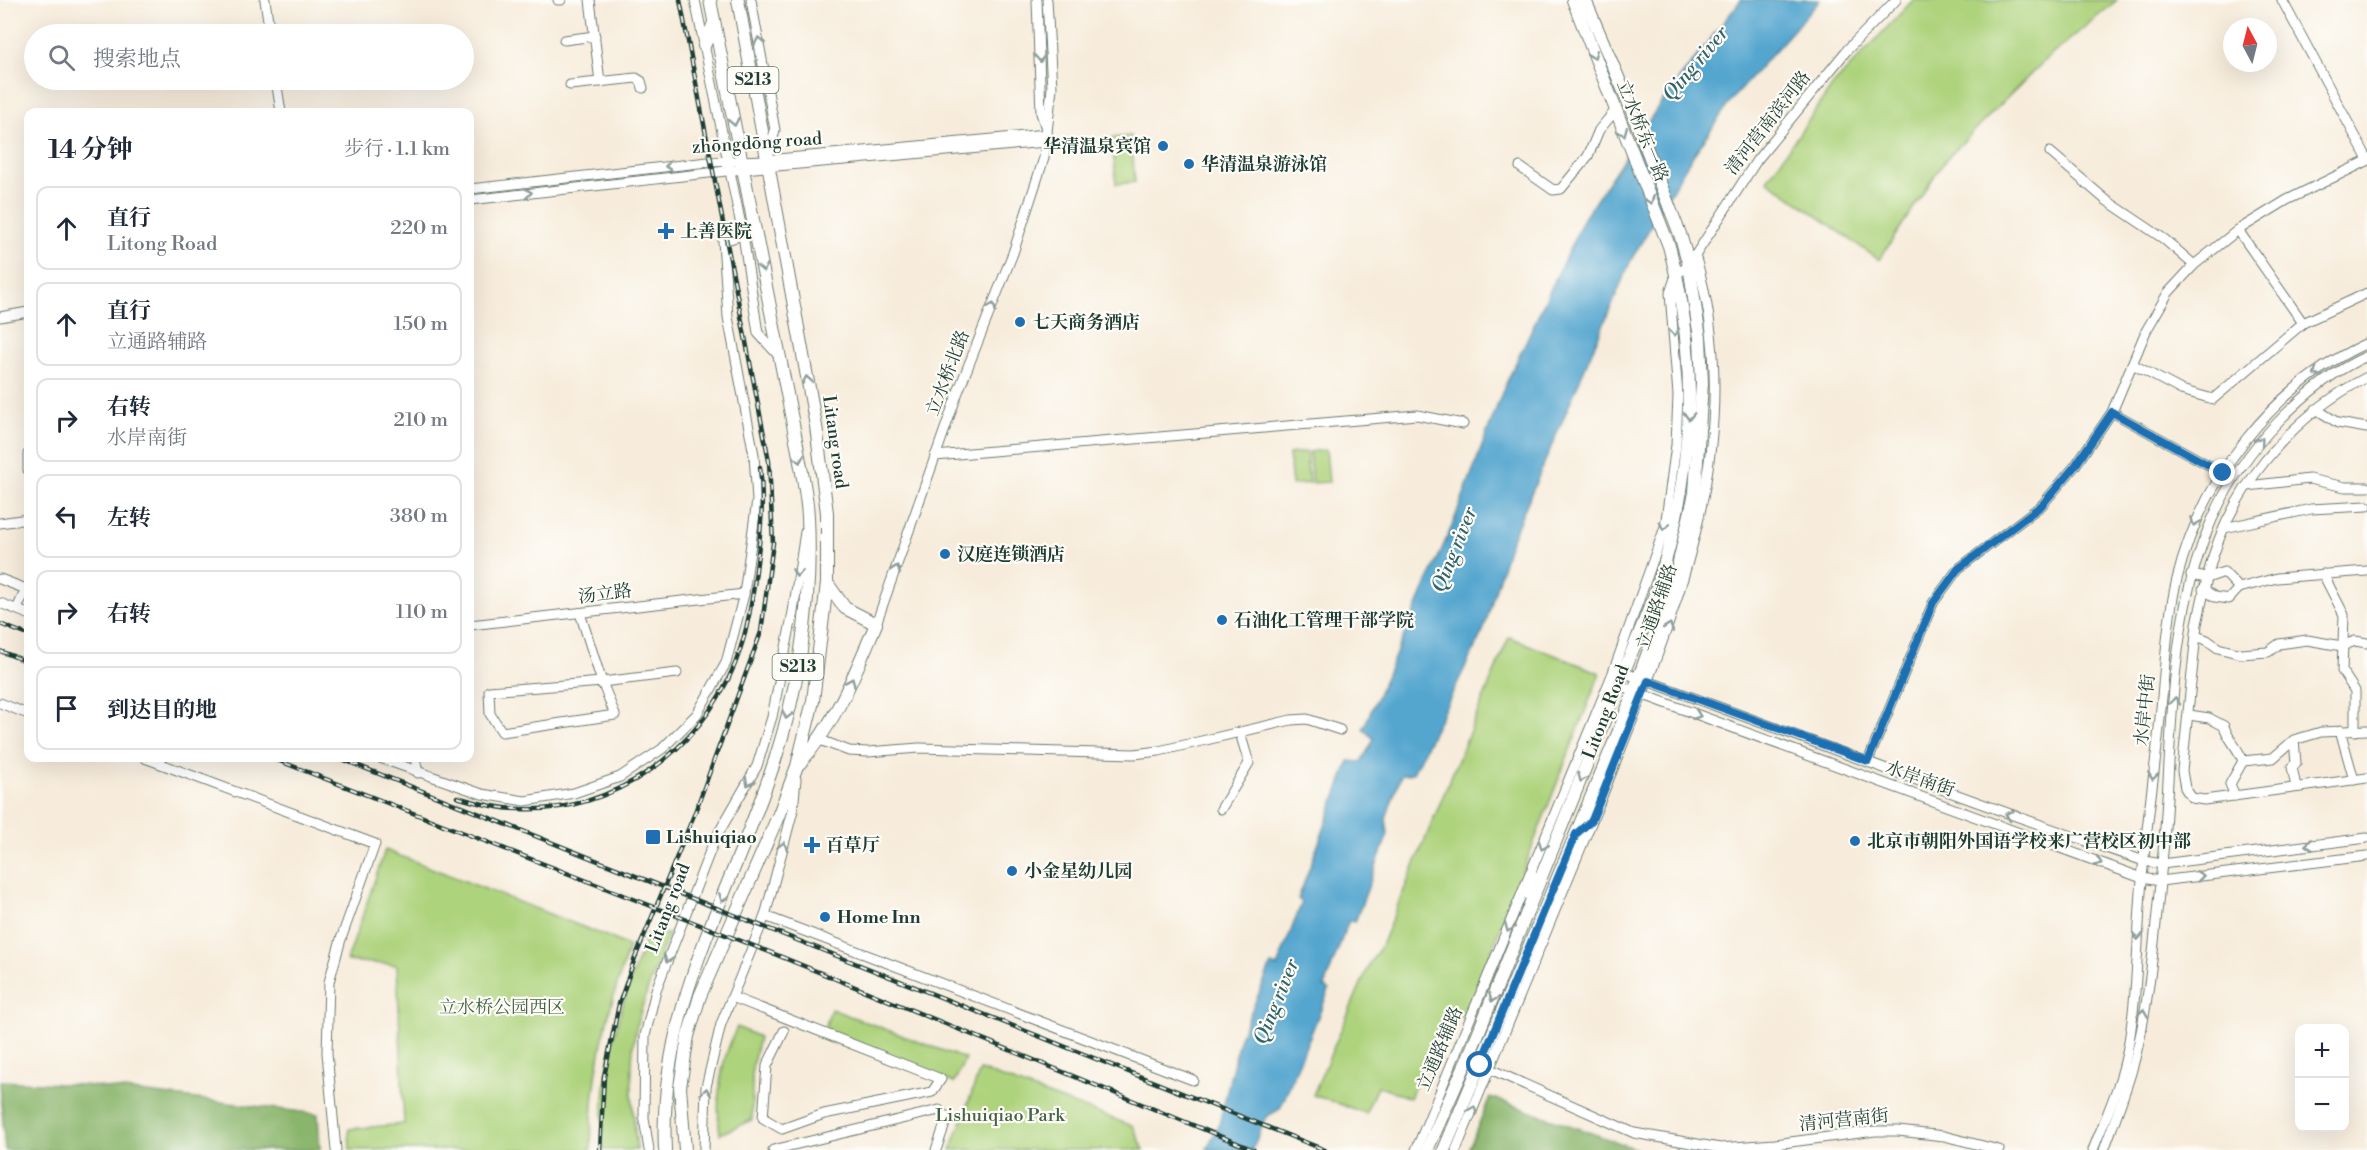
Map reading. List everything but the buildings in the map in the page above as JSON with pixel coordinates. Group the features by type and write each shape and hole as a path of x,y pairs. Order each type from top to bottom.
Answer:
{"main road":[{"name":"Litang road","path":"664,1150 665,1081 687,987 732,876 775,760 788,715 798,666 808,586 808,515 781,358 710,0"},
{"name":"Litang road","path":"686,1150 680,1087 688,1036 700,996 779,814 797,766 813,700 827,583 827,513 820,454 738,0"},
{"name":"立水桥东一路","path":"1573,0 1669,246 1677,275"},
{"name":"立水桥东一路","path":"1585,0 1692,260"},
{"path":"704,46 714,23"},
{"name":"Litong Road","path":"1444,1150 1576,834 1638,693 1687,538 1695,493 1702,409 1700,338 1692,260"},
{"name":"Litong Road","path":"1427,1150 1470,1056 1625,673 1672,543 1688,451 1688,364 1677,275"},
{"path":"1702,409 1709,456"},
{"path":"797,766 820,740 848,690 876,624 845,608 827,583"},
{"path":"1576,834 1592,820"},
{"path":"1531,874 1531,905"}],"street":[{"path":"265,0 269,24"},
{"path":"590,0 600,82"},
{"name":"S213","path":"696,0 742,235 758,333 781,358"},
{"name":"Litang road","path":"751,0 775,130 768,164"},
{"name":"立水桥北路","path":"1037,0 1041,113 1047,138"},
{"name":"立水桥北路","path":"876,624 935,456 1023,224 1047,138 1052,88 1047,0"},
{"name":"清河营南滨河路","path":"1677,275 1692,260 1757,160 1847,50 1896,0"},
{"path":"1868,761 1933,603 1958,569 2042,505 2075,466 2112,412 2146,331 2168,293 2194,265 2238,230 2367,159 2282,0"},
{"path":"564,40 595,36"},
{"path":"570,85 636,78 641,81 643,88"},
{"path":"278,90 280,108"},
{"path":"1520,167 1553,190 1561,189 1588,156 1599,130 1615,111"},
{"name":"zhōngdōng road","path":"474,189 1047,138"},
{"path":"2050,152 2106,200 2164,239 2194,265"},
{"name":"zhōngdōng road","path":"474,199 728,165"},
{"path":"2238,230 2302,323"},
{"path":"390,762 482,794 525,801 574,793 620,777 662,749 697,714 726,663 744,594 758,500 754,455 728,318 723,241 742,235"},
{"name":"立通路辅路","path":"1643,680 1688,569 1709,456 1714,405 1714,369 1708,315 1692,260"},
{"name":"立通路辅路","path":"1416,1150 1612,675 1665,527 1676,445 1678,394 1670,293 1677,275"},
{"path":"2132,364 2181,390 2213,399 2302,323 2367,293"},
{"path":"0,316 24,313"},
{"name":"水岸中街","path":"2093,1150 2124,1069 2128,1046 2142,878 2177,580 2201,509 2246,437 2289,393 2330,363 2367,344"},
{"name":"水岸中街","path":"2104,1150 2137,1048 2162,864 2181,631 2191,575 2215,508 2257,443 2294,406 2320,386 2367,356"},
{"path":"2367,377 2316,409 2272,451 2248,486 2224,528 2203,589 2182,771 2185,788 2192,798 2204,800 2367,778"},
{"path":"2316,409 2338,423 2367,428"},
{"path":"2112,412 2223,473"},
{"path":"935,456 1417,415 1463,424"},
{"path":"2248,486 2309,479 2345,487 2367,487"},
{"path":"2224,528 2311,509 2367,506"},
{"name":"Litang road","path":"649,1150 644,1118 645,1036 656,990 714,841 757,766 772,717 793,612 796,575 808,515"},
{"path":"0,523 24,520"},
{"path":"2203,589 2215,597 2229,598 2240,588 2277,578 2367,571"},
{"path":"2191,575 2207,578 2224,572 2240,588"},
{"path":"2323,574 2344,615 2342,671 2355,691 2355,731"},
{"path":"0,579 24,589"},
{"name":"汤立路","path":"474,625 744,594"},
{"path":"17,609 24,596"},
{"path":"0,603 24,612"},
{"path":"579,613 602,682 615,715 502,732 490,714 489,691 602,682 677,673"},
{"path":"2196,636 2207,640 2217,648 2241,654 2268,652 2279,644 2307,640 2342,646 2355,640 2367,643"},
{"name":"水岸南街","path":"2367,838 2162,864 2144,861 1994,809 1625,673 1612,675 1620,685 1638,693 2142,878 2160,881 2367,856"},
{"path":"1456,1150 1592,820 1638,693"},
{"path":"0,703 24,712"},
{"path":"2189,715 2209,718 2224,726 2227,738 2238,747 2243,761 2230,784 2235,796"},
{"path":"820,740 849,751 868,752 919,748 1134,754 1307,719 1340,730"},
{"path":"2340,730 2354,780"},
{"path":"2243,761 2273,758 2294,740 2321,732 2367,730"},
{"path":"1221,809 1249,763 1240,733"},
{"path":"2294,740 2296,763 2292,767 2296,787"},
{"path":"155,762 375,844 344,928 328,982 327,1053 336,1150"},
{"path":"416,762 418,773"},
{"name":"Litang road","path":"704,1150 706,1087 721,1024 765,916 793,810 797,766"},
{"path":"765,916 1193,1080"},
{"path":"732,997 941,1079 932,1092 824,1114 782,1129 763,1118 766,1066 784,1031"},
{"name":"清河营南街","path":"1490,1069 1634,1133 1720,1148 1775,1144 1875,1131 1944,1136 1999,1150"},
{"path":"778,1150 939,1110 947,1118 936,1150"}],"green space":[{"path":"1913,0 2117,0 2043,62 1946,159 1879,260 1767,180 1833,85"},
{"path":"1131,136 1135,182 1116,184 1112,138"},
{"path":"1326,450 1329,482 1312,483 1309,452"},
{"path":"1306,452 1309,483 1292,485 1289,454"},
{"path":"1509,637 1600,673 1465,1018 1446,1013 1410,1098 1377,1086 1366,1113 1313,1095 1370,963 1380,948"},
{"name":"立水桥公园西区","path":"385,850 629,947 601,1047 594,1096 591,1150 350,1150 349,1129 404,1124 397,965 347,961"},
{"path":"648,933 669,934 644,1000 634,1040 632,1081 637,1150 603,1150 604,1094 608,1066 620,1012"},
{"path":"831,1009 965,1059 954,1083 824,1030"},
{"path":"737,1027 759,1037 752,1068 752,1120 720,1134 718,1107 723,1065"},
{"name":"Lishuiqiao Park","path":"980,1070 1133,1126 1144,1150 951,1150"},
{"path":"0,1081 83,1085 318,1114 320,1150 5,1150"},
{"path":"1490,1097 1639,1150 1468,1150"}],"water":[{"name":"Qing river","path":"1741,0 1820,0 1732,99 1688,163 1631,260 1508,548 1484,629 1413,773 1401,775 1386,818 1388,834 1355,922 1349,920 1324,987 1329,990 1280,1109 1266,1117 1252,1150 1206,1150 1219,1125 1239,1040 1271,965 1277,967 1302,902 1298,899 1349,761 1361,762 1374,739 1363,729 1452,526 1503,390 1584,218 1660,104"}],"railway":[{"path":"600,1150 604,1077 619,1004 635,958 694,815 761,632 773,543 769,461 680,0"},
{"path":"457,797 511,809 554,808 588,801 620,788 650,771 700,724 720,695 735,664 747,626 761,526 760,467"},
{"path":"0,624 24,633"},
{"path":"0,651 24,660"},
{"path":"282,762 772,953 1254,1150"},
{"path":"349,762 1325,1150"}],"place":[{"name":"华清温泉宾馆","path":"1163,146"},
{"name":"华清温泉游泳馆","path":"1189,164"},
{"name":"上善医院","path":"666,231"},
{"name":"七天商务酒店","path":"1020,322"},
{"name":"汉庭连锁酒店","path":"945,554"},
{"name":"石油化工管理干部学院","path":"1222,620"},
{"name":"Lishuiqiao","path":"653,837"},
{"name":"北京市朝阳外国语学校来广营校区初中部","path":"1855,841"},
{"name":"百草厅","path":"812,845"},
{"name":"小金星幼儿园","path":"1012,871"},
{"name":"Home Inn","path":"825,917"}],"route":[{"path":"1480,1065 1576,834 1592,820 1648,681 1868,761 1933,603 1958,569 2042,505 2075,466 2112,412 2223,473"}]}
